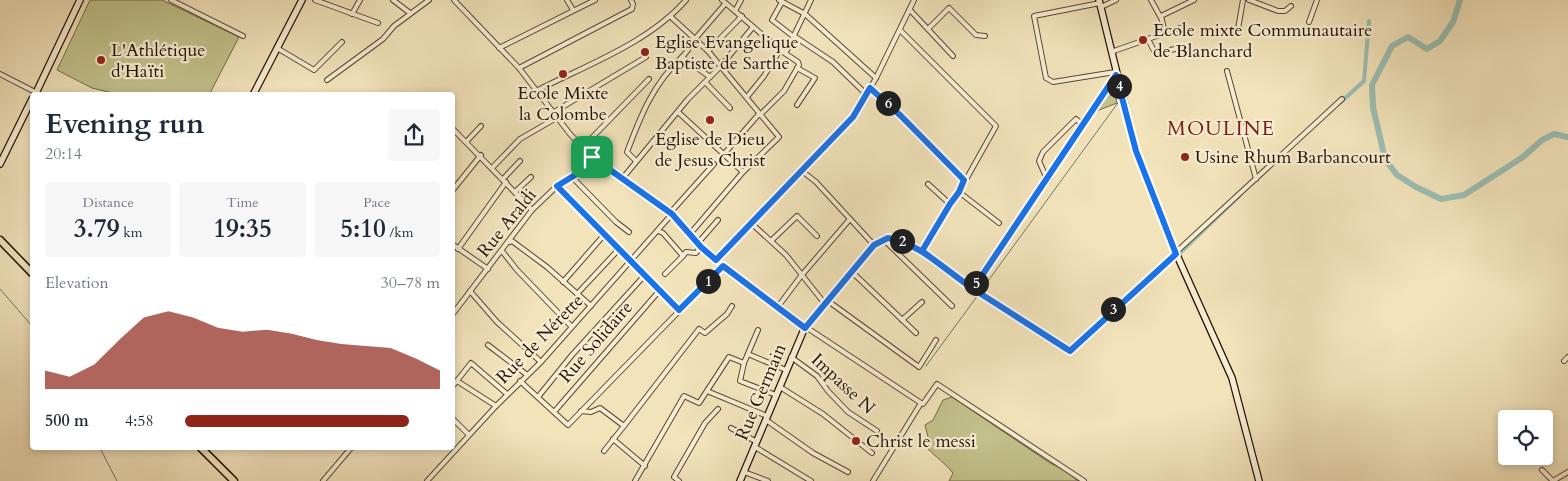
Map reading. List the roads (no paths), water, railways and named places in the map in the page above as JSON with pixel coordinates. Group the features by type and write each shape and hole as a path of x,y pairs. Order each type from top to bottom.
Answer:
{"main road":[{"path":"0,240 30,271"},
{"path":"203,450 234,481"}],"street":[{"path":"38,92 80,0"},
{"path":"170,0 243,36"},
{"path":"255,92 302,0"},
{"path":"315,0 378,24"},
{"path":"352,14 360,0"},
{"path":"393,0 410,14"},
{"path":"327,80 383,39 410,14 429,0"},
{"path":"454,0 519,68 582,148 592,157 671,214 701,247 777,308 921,403"},
{"path":"567,0 573,10"},
{"path":"499,48 595,0"},
{"path":"519,68 632,9 633,4 631,0"},
{"path":"538,90 652,32 671,17 686,0"},
{"path":"735,11 741,0"},
{"path":"786,52 811,0"},
{"path":"716,260 853,117 876,78 914,0"},
{"path":"1116,0 1034,16 1046,78 1053,82 1116,74"},
{"path":"1151,0 1165,33"},
{"path":"1160,18 1194,0"},
{"path":"1238,29 1243,0"},
{"path":"1249,0 1278,11 1285,11 1291,6"},
{"path":"1309,22 1316,0"},
{"path":"866,94 833,62 794,37 772,20 780,1 805,14 876,78"},
{"path":"695,39 723,2 742,16 780,50 786,52 798,62 797,68 784,90 759,114 724,154"},
{"path":"1100,3 1136,151 1176,254 1232,378 1259,481"},
{"path":"928,29 949,8 976,35 986,36"},
{"path":"910,10 953,56"},
{"path":"708,51 742,16"},
{"path":"671,17 708,51 780,137 743,172 690,234"},
{"path":"622,179 753,27"},
{"path":"1111,52 1183,27"},
{"path":"900,30 996,126 964,180 959,192 922,251"},
{"path":"1148,39 1155,54 1174,49"},
{"path":"278,48 314,70 342,42"},
{"path":"636,161 627,152 646,106 664,75 688,50"},
{"path":"747,97 764,76 780,50"},
{"path":"554,112 646,57"},
{"path":"682,57 710,77"},
{"path":"797,68 815,78 797,105"},
{"path":"1228,71 1256,179"},
{"path":"0,74 33,92"},
{"path":"974,289 1116,74"},
{"path":"582,148 648,78"},
{"path":"706,82 730,108"},
{"path":"870,88 901,116 964,180"},
{"path":"883,239 905,242 922,251 974,289 1070,351 1342,99"},
{"path":"0,164 30,103"},
{"path":"678,112 743,172"},
{"path":"493,167 520,139 558,117"},
{"path":"1047,180 1039,161 1042,153 1076,119 1083,125"},
{"path":"467,141 481,126"},
{"path":"455,130 493,167 532,210"},
{"path":"455,187 481,155"},
{"name":"Rue Araldi","path":"455,311 532,210 557,186 580,172 592,157"},
{"path":"458,249 504,180 520,161"},
{"name":"Rue de Nérette","path":"427,481 507,394 540,362 632,261 714,164"},
{"path":"802,171 816,182 874,245"},
{"path":"516,192 531,177"},
{"path":"572,177 628,232"},
{"path":"928,184 950,204"},
{"path":"557,186 679,310"},
{"path":"959,192 999,223"},
{"path":"772,240 797,216 817,236"},
{"path":"777,308 800,276 850,219"},
{"path":"698,243 718,220"},
{"path":"751,223 772,240 786,255 800,276 826,302 918,369 936,340"},
{"path":"658,231 663,233 682,256"},
{"path":"563,282 604,235"},
{"path":"883,239 952,306"},
{"name":"Rue Germain","path":"740,481 805,328 874,245 883,239"},
{"path":"509,242 512,241 523,249 591,306"},
{"path":"455,246 488,269"},
{"path":"665,274 686,252 696,253 701,247"},
{"path":"577,294 619,248"},
{"path":"502,251 517,270 571,326"},
{"path":"520,381 568,425 723,266"},
{"path":"852,272 916,333"},
{"path":"538,398 572,355 645,275"},
{"name":"Rue Solidaire","path":"554,412 660,290"},
{"path":"470,291 497,322 540,362"},
{"path":"902,320 922,302"},
{"path":"604,451 699,329 705,333 727,314 732,306"},
{"path":"758,330 744,363 740,380 776,395"},
{"path":"488,345 526,374"},
{"path":"748,354 786,370"},
{"path":"635,481 684,396 699,403 729,357 744,363"},
{"name":"Impasse N","path":"792,357 817,376 848,412 877,431"},
{"path":"1564,360 1568,357"},
{"path":"455,383 471,363 507,394"},
{"path":"457,381 496,406"},
{"path":"873,481 921,403 923,404 937,384 1084,481"},
{"path":"780,387 823,414 872,452"},
{"path":"707,391 767,418 813,453 848,472"},
{"path":"589,402 624,426"},
{"path":"580,411 591,412 600,408"},
{"path":"679,481 674,477 705,423 718,409"},
{"path":"455,421 469,436"},
{"path":"731,428 789,470 811,481"},
{"path":"613,439 644,466"},
{"path":"323,481 349,450"},
{"path":"1542,470 1553,481 1568,472"},
{"path":"744,472 768,481"}],"waterway":[{"path":"1460,0 1453,22 1440,41 1427,49 1408,37 1392,46 1372,85 1373,107 1385,159 1397,175 1441,199 1464,195 1523,157 1542,140 1554,134 1568,137"},
{"path":"1341,102 1364,81 1369,21"},
{"path":"980,292 1120,100"},
{"path":"1033,205 1053,178"},
{"path":"1179,254 1240,195"},
{"path":"0,289 30,324"},
{"path":"926,366 978,295"},
{"path":"101,450 117,481"}],"place":[{"name":"Ecole mixte Communautaire de Blanchard","path":"1143,40"},
{"name":"Eglise Evangelique Baptiste de Sarthe","path":"645,52"},
{"name":"L'Athlétique d'Haïti","path":"101,60"},
{"name":"Ecole Mixte la Colombe","path":"563,74"},
{"name":"Eglise de Dieu de Jesus Christ","path":"710,120"},
{"name":"Usine Rhum Barbancourt","path":"1185,157"},
{"name":"Christ le messi","path":"856,441"}],"district":[{"name":"MOULINE","path":"1221,128"}]}
